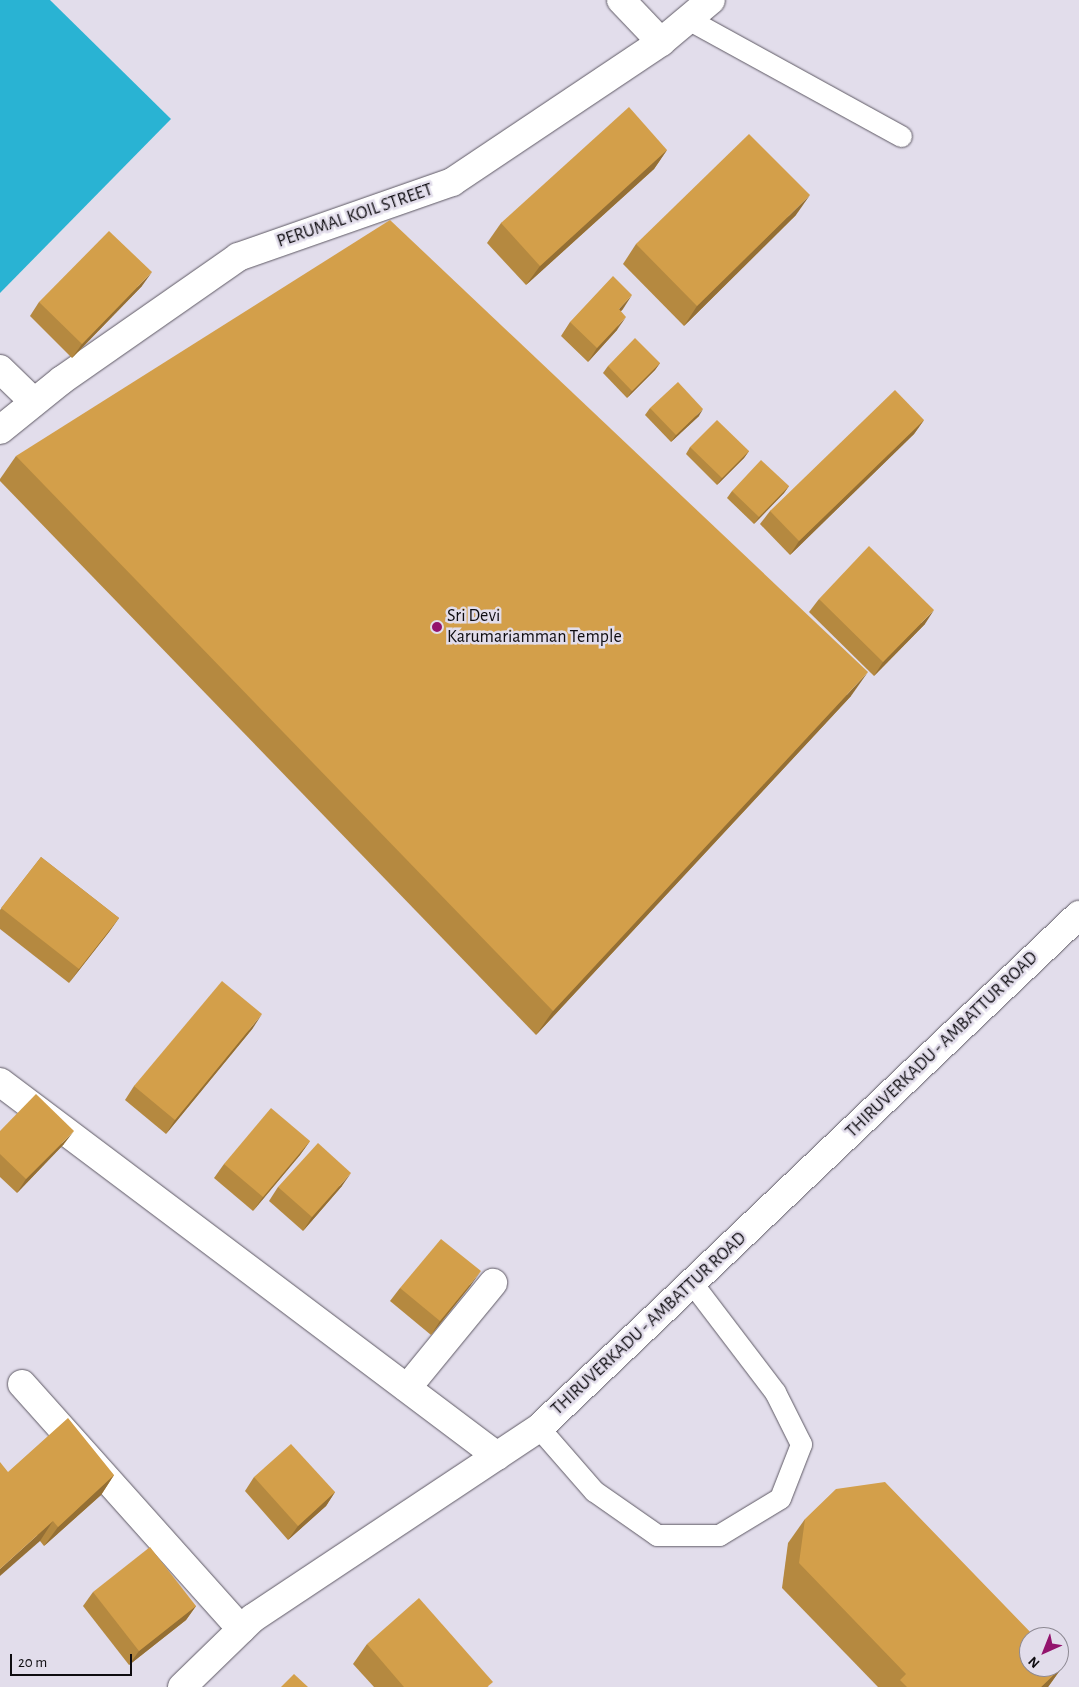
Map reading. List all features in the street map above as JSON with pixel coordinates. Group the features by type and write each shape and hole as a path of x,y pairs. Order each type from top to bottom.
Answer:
{"street":[{"path":"621,0 661,42"},
{"name":"PERUMAL KOIL STREET","path":"0,430 34,402 238,257 452,182 661,42 711,0"},
{"path":"0,369 34,402"},
{"name":"THIRUVERKADU - AMBATTUR ROAD","path":"182,1687 253,1618 539,1428 1079,915"},
{"path":"0,1082 497,1456"},
{"path":"407,1388 493,1283"},
{"path":"22,1384 241,1629"}],"lane":[{"path":"688,19 901,136"},
{"path":"539,1428 594,1491 657,1535 719,1535 780,1498 801,1444 775,1392 692,1283"}],"water":[{"path":"0,0 50,0 171,119 0,293"}],"building":[{"path":"629,107 667,150 540,266 501,223"},
{"path":"749,134 810,195 697,306 636,244"},
{"path":"390,220 868,672 553,1011 16,456"},
{"path":"109,231 152,272 82,344 39,302"},
{"path":"613,276 632,295 619,309 626,317 597,348 570,322"},
{"path":"635,338 660,363 632,391 608,366"},
{"path":"678,382 703,409 676,435 650,408"},
{"path":"895,390 924,420 799,541 770,511"},
{"path":"717,420 749,451 722,478 690,447"},
{"path":"761,460 789,486 759,517 732,491"},
{"path":"869,546 934,610 883,662 819,599"},
{"path":"41,857 119,918 79,969 1,908"},
{"path":"222,981 262,1014 175,1120 134,1086"},
{"path":"36,1094 74,1131 26,1179 0,1154 0,1131"},
{"path":"271,1108 310,1141 263,1197 224,1164"},
{"path":"318,1143 351,1173 312,1217 278,1187"},
{"path":"441,1239 481,1271 440,1321 400,1288"},
{"path":"68,1418 114,1475 58,1527 53,1521 0,1569 0,1462 8,1472"},
{"path":"291,1444 335,1492 298,1526 254,1477"},
{"path":"885,1482 1025,1627 1019,1627 1019,1677 1051,1677 1041,1687 907,1687 900,1680 906,1674 799,1563 805,1519 836,1489"},
{"path":"150,1547 196,1606 139,1651 93,1592"},
{"path":"419,1598 493,1682 487,1687 404,1687 367,1644"},
{"path":"294,1674 308,1687 281,1687"}],"place":[{"name":"Sri Devi Karumariamman Temple","path":"437,627"}]}
